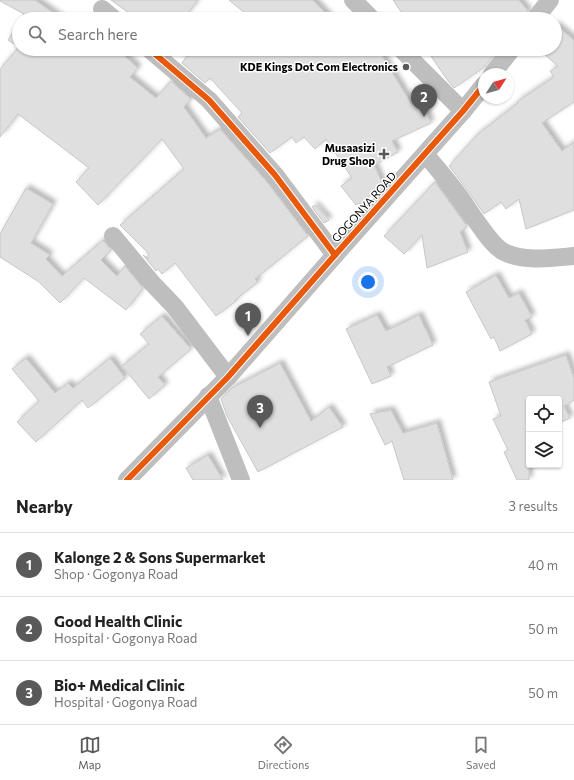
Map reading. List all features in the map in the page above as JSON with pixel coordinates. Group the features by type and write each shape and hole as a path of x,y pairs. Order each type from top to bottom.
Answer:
{"street":[{"path":"353,0 365,12"},
{"path":"541,12 550,0"},
{"path":"157,56 209,100 275,175 335,255"},
{"path":"408,56 463,111"},
{"path":"497,68 506,56"},
{"name":"GOGONYA ROAD","path":"127,480 228,377 478,92"},
{"path":"425,154 460,198 478,224 504,252 528,259 574,256"},
{"path":"113,236 152,283 175,307 228,377"},
{"path":"208,396 241,480"}],"building":[{"path":"35,0 52,12 20,12 0,1"},
{"path":"111,0 198,0 189,12 127,12"},
{"path":"229,0 313,0 324,12 244,12"},
{"path":"393,0 519,0 528,11 528,12 401,12"},
{"path":"562,30 574,40 574,102 542,123 562,151 574,142 574,210 526,229 519,199 506,209 501,202 484,214 449,166 477,135 518,103 517,102 554,77 550,71 558,66 546,56 562,56"},
{"path":"12,33 12,43 8,40"},
{"path":"12,55 125,56 138,68 130,77 156,98 171,81 191,99 184,107 206,138 220,129 267,182 308,236 255,279 258,282 216,316 175,263 162,274 158,269 156,271 143,255 149,259 147,257 149,254 120,225 184,169 162,139 98,205 76,182 89,168 18,114 0,137 0,69"},
{"path":"187,56 382,56 412,105 421,101 431,123 392,141 398,152 374,165 383,184 360,204 359,203 356,205 341,186 352,178 326,139 315,149 304,137 296,143 292,137 270,153 238,117 242,113 210,78 205,83 182,63"},
{"path":"431,56 493,56 483,68 478,68 478,71 454,88"},
{"path":"435,182 467,226 460,232 468,252 427,268 422,235 404,254 384,236"},
{"path":"26,188 53,204 31,243 50,255 46,259 62,276 103,240 111,250 101,260 117,276 125,266 143,288 126,310 84,278 60,303 39,282 0,257 0,234"},
{"path":"315,205 329,220 324,223 312,207"},
{"path":"496,275 509,298 519,293 532,317 525,320 532,334 500,351 494,337 491,339 466,292"},
{"path":"377,315 386,331 419,315 433,345 387,367 391,376 372,384 346,329"},
{"path":"162,316 191,349 158,377 165,385 149,399 122,366 149,344 140,334"},
{"path":"566,355 574,378 574,400 564,406 570,418 562,422 562,396 526,396 526,468 529,468 529,480 517,480 504,452 508,450 493,419 501,416 489,382"},
{"path":"26,358 55,393 68,383 73,388 110,358 125,378 88,408 82,400 36,442 17,422 39,401 12,369"},
{"path":"280,363 311,421 329,407 343,427 258,472 227,416 221,399 232,388"},
{"path":"391,410 403,433 437,423 453,480 404,480 392,441 385,445 370,414"},
{"path":"208,455 223,480 193,480 186,468"}],"cycle path":[{"path":"157,56 209,100 275,175 335,255"},
{"path":"127,480 228,377 478,92"}],"place":[{"name":"KDE Kings Dot Com Electronics","path":"406,67"},
{"name":"Good Health Clinic","path":"424,117"},
{"name":"Musaasizi Drug Shop","path":"384,154"},
{"name":"Kalonge 2 & Sons Supermarket","path":"248,336"},
{"name":"Bio+ Medical Clinic","path":"260,428"}]}
